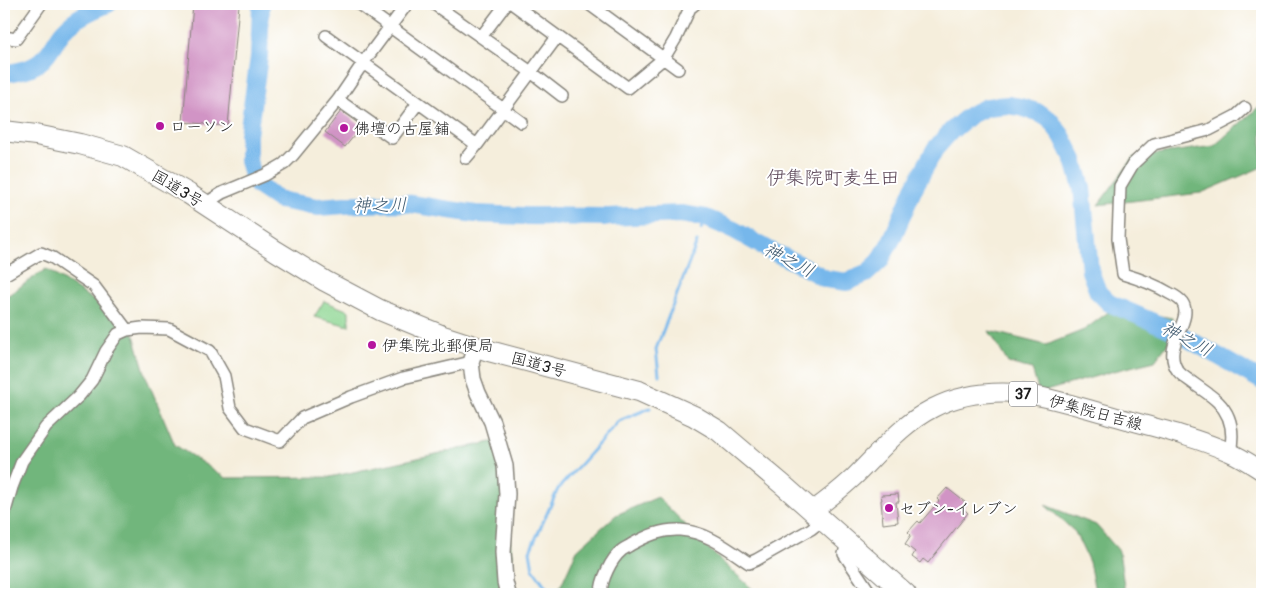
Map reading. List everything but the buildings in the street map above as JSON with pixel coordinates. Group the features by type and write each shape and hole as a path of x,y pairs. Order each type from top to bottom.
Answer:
{"highway":[{"name":"国道3号","path":"4,131 80,144 123,156 182,189 325,281 373,306 443,336 474,354 639,391 677,407 719,431 906,594"}],"main road":[{"name":"伊集院日吉線","path":"816,515 889,440 916,419 946,402 988,393 1018,393 1058,401 1182,436 1230,452 1262,471"}],"street":[{"path":"4,37 16,38 41,4"},
{"path":"359,4 521,122"},
{"path":"205,204 222,193 265,175 289,160 338,100 407,4"},
{"path":"434,4 562,96"},
{"path":"481,37 506,4"},
{"path":"513,4 628,88 664,58 676,38 690,5"},
{"path":"589,4 678,69"},
{"path":"326,36 477,145"},
{"path":"466,158 557,37"},
{"path":"338,100 392,138 418,103"},
{"path":"1230,452 1233,440 1228,418 1218,403 1179,372 1172,358 1172,352 1185,314 1183,302 1154,284 1123,274 1118,239 1120,186 1133,164 1154,144 1209,130 1236,116 1245,108"},
{"path":"4,275 41,253 53,258 94,286 127,330"},
{"path":"4,514 22,461 46,427 79,396 92,380 106,350 118,334 127,330 142,328 169,329 210,351 224,376 230,408 245,428 280,441 302,418 351,397 474,354 473,379 492,422 505,466 507,494 504,552 508,594"},
{"path":"601,594 608,569 622,550 650,535 662,531 680,530 714,539 749,562 812,529 816,525 816,515"},
{"path":"847,543 844,554 871,594"}],"green space":[{"path":"1262,104 1262,167 1201,193 1098,205 1134,157 1214,146"},
{"path":"46,269 131,325 147,379 175,445 226,478 330,477 496,441 512,555 498,594 4,594 4,298"},
{"path":"324,301 349,311 349,326 314,317"},
{"path":"1114,308 1172,318 1173,337 1155,361 1039,393 1032,369 1008,363 989,331 1046,345 1084,330"},
{"path":"658,497 717,557 758,594 557,594 577,550 616,515"},
{"path":"1045,505 1096,525 1119,551 1124,594 1090,594 1095,591 1089,562 1075,532"}],"waterway":[{"name":"神之川","path":"4,73 21,71 37,64 51,50 69,25 84,14 108,4"},
{"name":"神之川","path":"261,4 259,57 248,135 248,160 252,176 258,186 279,200 318,207 405,203 475,214 524,216 608,217 681,214 706,218 734,230 826,279 847,282 866,274 880,261 892,239 914,188 935,149 951,131 970,115 987,107 1008,105 1020,107 1037,112 1049,119 1062,136 1074,160 1082,188 1090,271 1098,292 1109,303 1174,331 1262,381"},
{"path":"701,229 706,218"},
{"path":"659,375 656,349 697,242"},
{"path":"551,594 533,569 530,551 558,489 619,421 650,408"}],"place":[{"name":"ローソン","path":"160,126"},
{"name":"佛壇の古屋鋪","path":"344,128"},
{"name":"伊集院北郵便局","path":"372,345"},
{"name":"セブン-イレブン","path":"889,508"}],"district":[{"name":"伊集院町麦生田","path":"833,177"}]}
